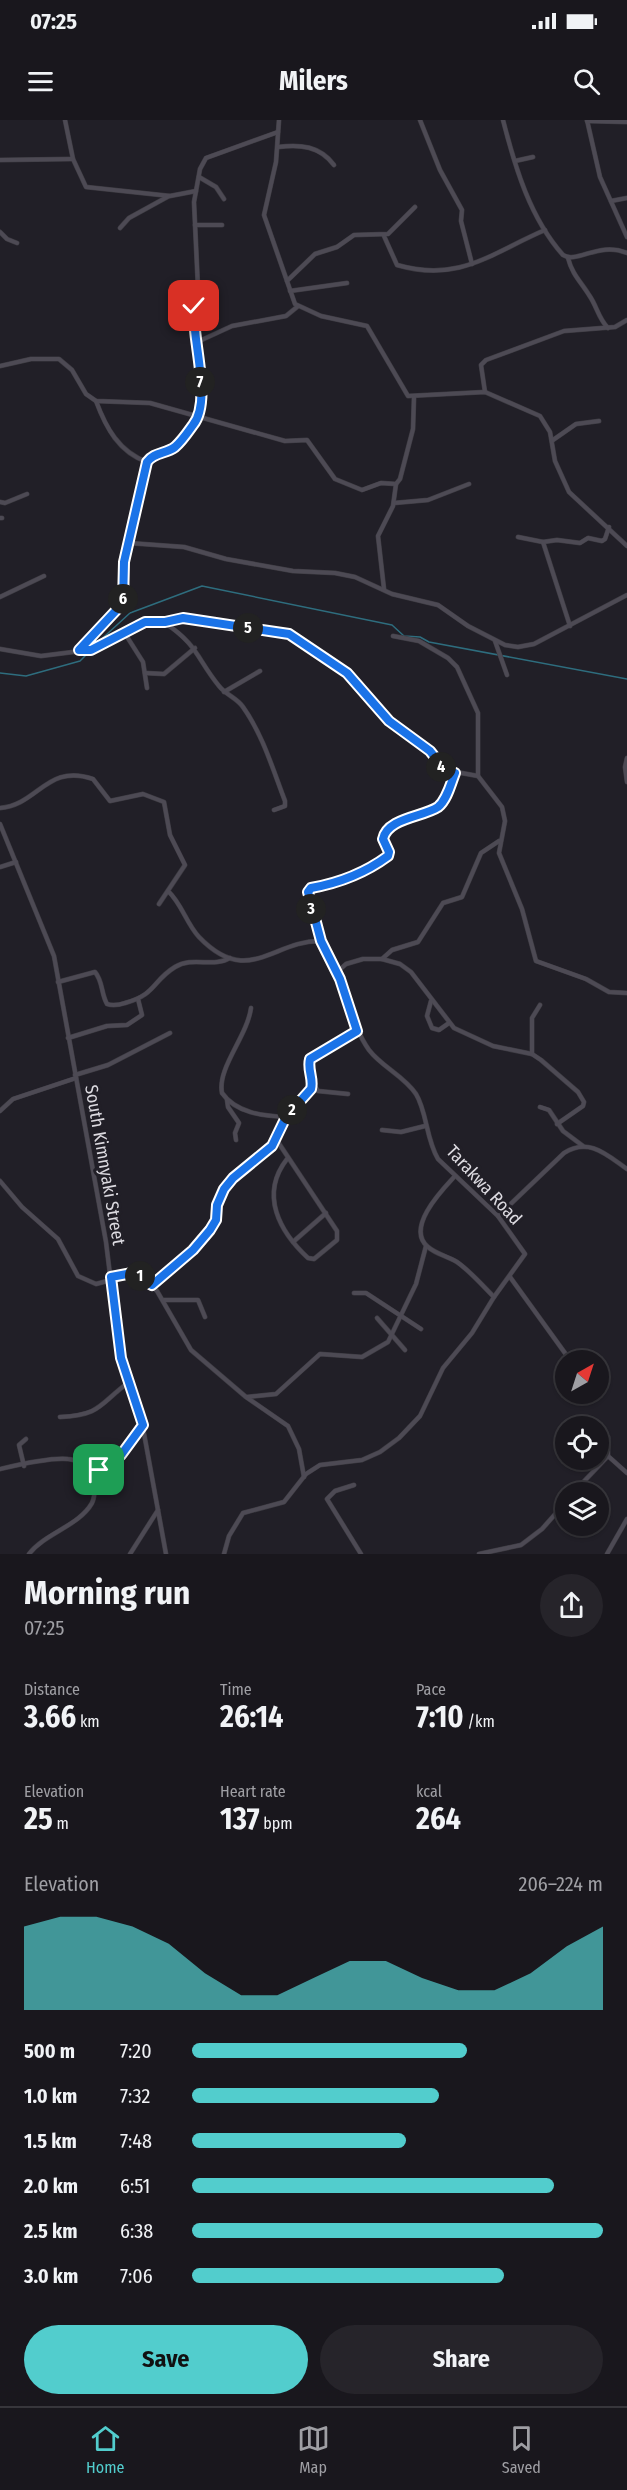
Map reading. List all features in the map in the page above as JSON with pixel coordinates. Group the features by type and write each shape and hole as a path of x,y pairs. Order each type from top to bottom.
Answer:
{"street":[{"path":"65,120 73,159 86,187 170,196"},
{"path":"279,120 278,147 264,215 298,307 321,316 367,326 408,396 445,392 484,392 540,416 553,440 555,461 569,492 627,546"},
{"path":"420,120 440,170 462,210 461,221 472,264"},
{"path":"503,120 526,193 545,231 556,248 568,258 573,274 591,297 599,317 608,328"},
{"path":"627,122 587,120 595,159 627,237"},
{"path":"79,650 123,603 123,574 147,462 153,455 175,447 199,417 201,387 193,318 198,288 194,202 200,169 206,158 278,132"},
{"path":"278,147 296,145 316,149 325,154 334,165"},
{"path":"515,161 533,157"},
{"path":"0,160 73,159"},
{"path":"199,177 216,187 224,199"},
{"path":"120,228 129,218 170,196 196,190"},
{"path":"611,201 627,198"},
{"path":"287,281 315,254 337,248 354,235 384,236 390,233 415,207"},
{"path":"195,225 222,225"},
{"path":"384,236 394,261 399,266 443,271 487,260 508,247 545,231"},
{"path":"0,232 7,239 17,243"},
{"path":"568,258 601,249 627,254"},
{"path":"291,291 347,283"},
{"path":"195,343 231,326 286,316 298,307"},
{"path":"484,392 481,365 486,360 564,331 608,328 619,326 627,320"},
{"path":"0,366 31,359 59,359 72,370 86,394 96,401 105,422 122,447 132,456 147,462"},
{"path":"384,590 378,536 394,503 396,484 400,479 410,448 414,397"},
{"path":"96,401 150,403 285,441 307,440 320,455 331,476 357,489 366,490 381,483 396,484"},
{"path":"553,440 576,424 599,421"},
{"path":"394,503 428,500 469,484"},
{"path":"0,502 5,503 27,494"},
{"path":"518,537 543,542 557,540 580,543 588,538 604,540 609,527"},
{"path":"543,542 570,626"},
{"path":"129,543 194,548 226,559 305,573 342,574 365,580 384,590 438,605 468,626 511,647 527,646 627,595"},
{"path":"0,597 44,576"},
{"path":"0,649 41,656 91,650 145,622 192,619 293,636 347,673 389,721 430,751 445,770 478,776"},
{"path":"165,622 195,648 224,692 244,707 262,741 285,801 285,806 274,810"},
{"path":"124,632 143,662 147,688"},
{"path":"393,636 419,641 448,658 457,667 478,713 478,776 496,797 504,812 505,821 500,841 501,859 522,909 536,961 586,979 609,992 627,993"},
{"path":"494,640 507,675"},
{"path":"145,673 164,674 195,648"},
{"path":"224,692 260,671"},
{"path":"627,758 625,767 627,782"},
{"name":"Tarakwa Road","path":"224,1554 229,1536 243,1514 284,1502 304,1477 320,1465 371,1457 399,1438 420,1416 443,1368 472,1333 526,1251 498,1216 438,1159 415,1092 374,1056 357,1031 337,972 321,941 311,909 310,889 363,872 388,856 389,852 383,839 384,833 395,825 437,807 455,773"},
{"path":"0,808 13,805 63,775 93,779 110,801 143,794 159,798 167,807 170,835 185,865 159,904"},
{"name":"South Kimnyaki Street","path":"0,824 50,940 111,1279 119,1348 143,1425 166,1554"},
{"path":"382,958 392,950 418,942 443,903 462,897 481,853 500,841"},
{"path":"0,867 16,862"},
{"path":"168,891 198,936 215,951 230,958"},
{"path":"58,982 95,972 107,1004 115,1005 148,994 170,970 183,963 194,960 221,962 230,958 263,958 301,943 321,941"},
{"path":"337,972 356,960 382,958 400,964 411,972 431,1001 457,1030 494,1046 532,1054 554,1069 584,1100 582,1106 557,1124"},
{"path":"68,1038 107,1026 131,1023 142,1015 138,999"},
{"path":"431,1001 427,1016 432,1028 439,1030 449,1023"},
{"path":"532,1054 532,1018 540,1005"},
{"path":"236,1140 235,1132 238,1123 221,1090 222,1077 242,1040 251,1008"},
{"path":"348,1094 320,1091 313,1084 308,1069 310,1059 357,1031"},
{"path":"0,1111 13,1099 108,1065 170,1033"},
{"path":"152,1285 193,1250 214,1225 220,1196 228,1183 265,1153 276,1139 286,1117 309,1093 313,1084"},
{"path":"227,1100 244,1110 286,1117"},
{"path":"540,1107 549,1110 557,1124 583,1147"},
{"path":"382,1130 401,1132 425,1126"},
{"path":"276,1139 337,1231 337,1240 311,1259 293,1242 279,1224 275,1208 279,1174 288,1160"},
{"path":"498,1216 564,1153 583,1147 599,1149 627,1169"},
{"path":"246,1397 276,1394 320,1354 362,1357 381,1348 393,1337 400,1314 416,1284 426,1246 421,1226 425,1213 455,1176"},
{"path":"0,1181 22,1207 58,1239 78,1276 96,1284 132,1273 152,1285 164,1300 187,1346 246,1397 288,1426 299,1449 304,1477"},
{"path":"293,1242 326,1213"},
{"path":"426,1246 458,1263 494,1297"},
{"path":"510,1277 562,1350"},
{"path":"354,1293 366,1293 421,1329"},
{"path":"164,1300 198,1300 205,1317"},
{"path":"376,1318 405,1350"},
{"path":"60,1417 79,1416 97,1410 129,1382"},
{"path":"29,1554 37,1545 64,1529 90,1506 94,1498 94,1480 97,1470 121,1455 143,1425"},
{"path":"24,1466 19,1445 26,1439"},
{"path":"609,1456 627,1473"},
{"path":"0,1469 70,1459 97,1470"},
{"path":"584,1482 595,1470"},
{"path":"354,1485 335,1491 327,1499 361,1554"},
{"path":"130,1554 158,1510"},
{"path":"479,1554 521,1545 542,1529 555,1514"},
{"path":"607,1554 627,1519"}],"waterway":[{"path":"94,646 130,613 202,586 392,625 404,636 420,637 429,642 627,679"},
{"path":"0,673 26,676 80,661 87,654"}],"route":[{"path":"99,1470 121,1455 143,1425 121,1358 111,1277 132,1273 144,1278 152,1285 193,1250 214,1225 217,1205 224,1189 233,1178 272,1146 286,1117 309,1093 313,1084 308,1069 310,1059 336,1046 357,1031 340,979 312,917 308,892 311,888 329,885 363,872 388,856 389,852 383,839 384,833 395,825 437,807 447,794 455,773 445,770 430,751 389,721 347,673 289,634 183,618 165,622 145,622 91,650 79,650 123,603 124,562 147,462 153,455 175,447 199,417 201,387 195,343 194,306"}]}
